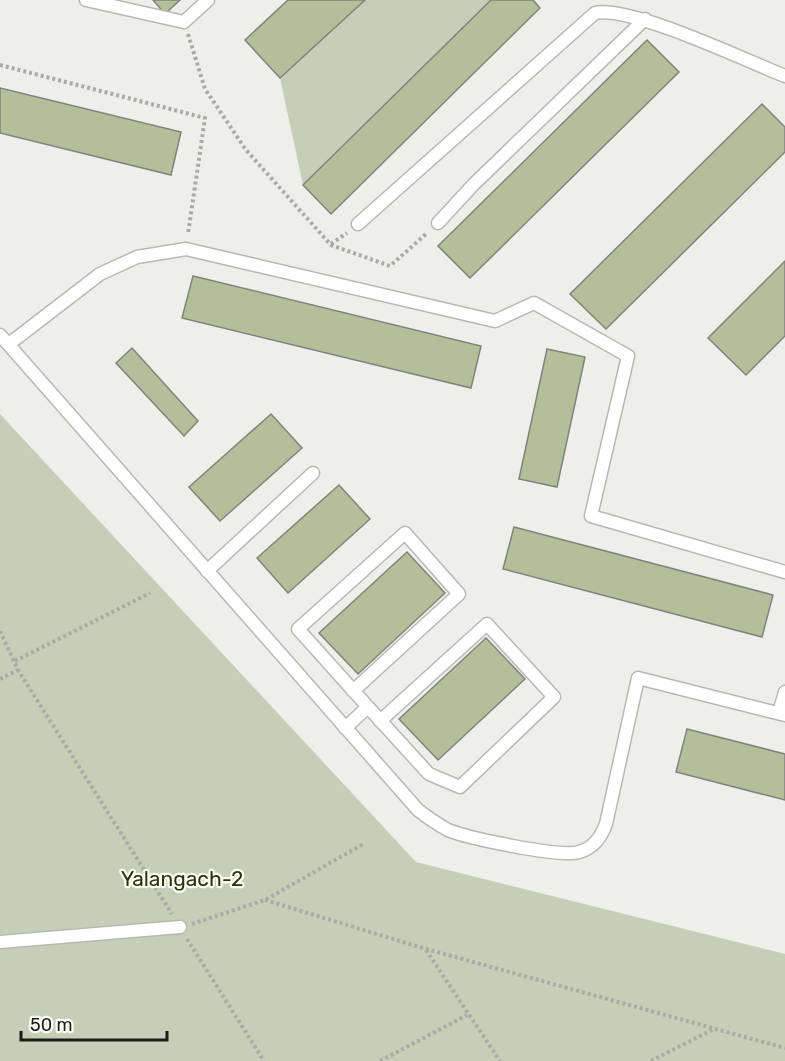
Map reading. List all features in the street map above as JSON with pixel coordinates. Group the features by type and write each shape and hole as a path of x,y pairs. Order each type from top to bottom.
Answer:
{"lane":[{"path":"86,0 184,22 208,0"},
{"path":"358,224 595,13 604,11 645,20 785,76"},
{"path":"438,223 474,184 645,20"},
{"path":"785,572 591,516 628,356 534,303 495,321 186,249 137,258 100,274 5,339 418,810 449,830 483,840 576,854 594,844 606,824 638,678 782,714 785,692"},
{"path":"207,570 313,473"},
{"path":"353,691 459,594 405,533 298,629 353,691 429,774 460,787 554,697 487,624 380,720"},
{"path":"345,728 368,707"},
{"path":"0,942 180,927"}],"path":[{"path":"184,22 205,89 246,150 331,245 390,266 438,223"},
{"path":"0,65 205,118 186,249"},
{"path":"331,245 358,224"},
{"path":"15,661 150,593"},
{"path":"0,631 18,670 264,1061"},
{"path":"0,679 18,670"},
{"path":"180,927 208,921 265,900 364,843"},
{"path":"265,900 426,949 785,1047"},
{"path":"426,949 467,1015 500,1061"},
{"path":"380,1061 467,1015"},
{"path":"651,1061 715,1028"}],"green space":[{"path":"365,0 491,0 303,185 280,78"},
{"name":"Yalangach-2","path":"0,414 416,862 785,954 785,1061 0,1061"}],"building":[{"path":"153,0 180,0 165,14"},
{"path":"288,0 365,0 280,78 245,40"},
{"path":"491,0 533,0 540,8 331,214 303,185"},
{"path":"647,40 679,72 470,278 438,246"},
{"path":"0,88 181,132 171,175 0,133"},
{"path":"762,104 785,127 785,152 606,329 570,294"},
{"path":"785,261 785,336 746,375 708,338"},
{"path":"193,276 481,346 471,388 182,318"},
{"path":"132,348 198,421 184,436 116,363"},
{"path":"547,349 585,357 557,487 519,479"},
{"path":"271,414 302,448 220,521 189,487"},
{"path":"339,485 370,519 288,593 257,558"},
{"path":"514,527 773,595 762,637 503,569"},
{"path":"407,552 445,593 358,674 319,633"},
{"path":"486,638 525,679 438,760 399,719"},
{"path":"687,729 785,754 785,800 676,772"}]}
